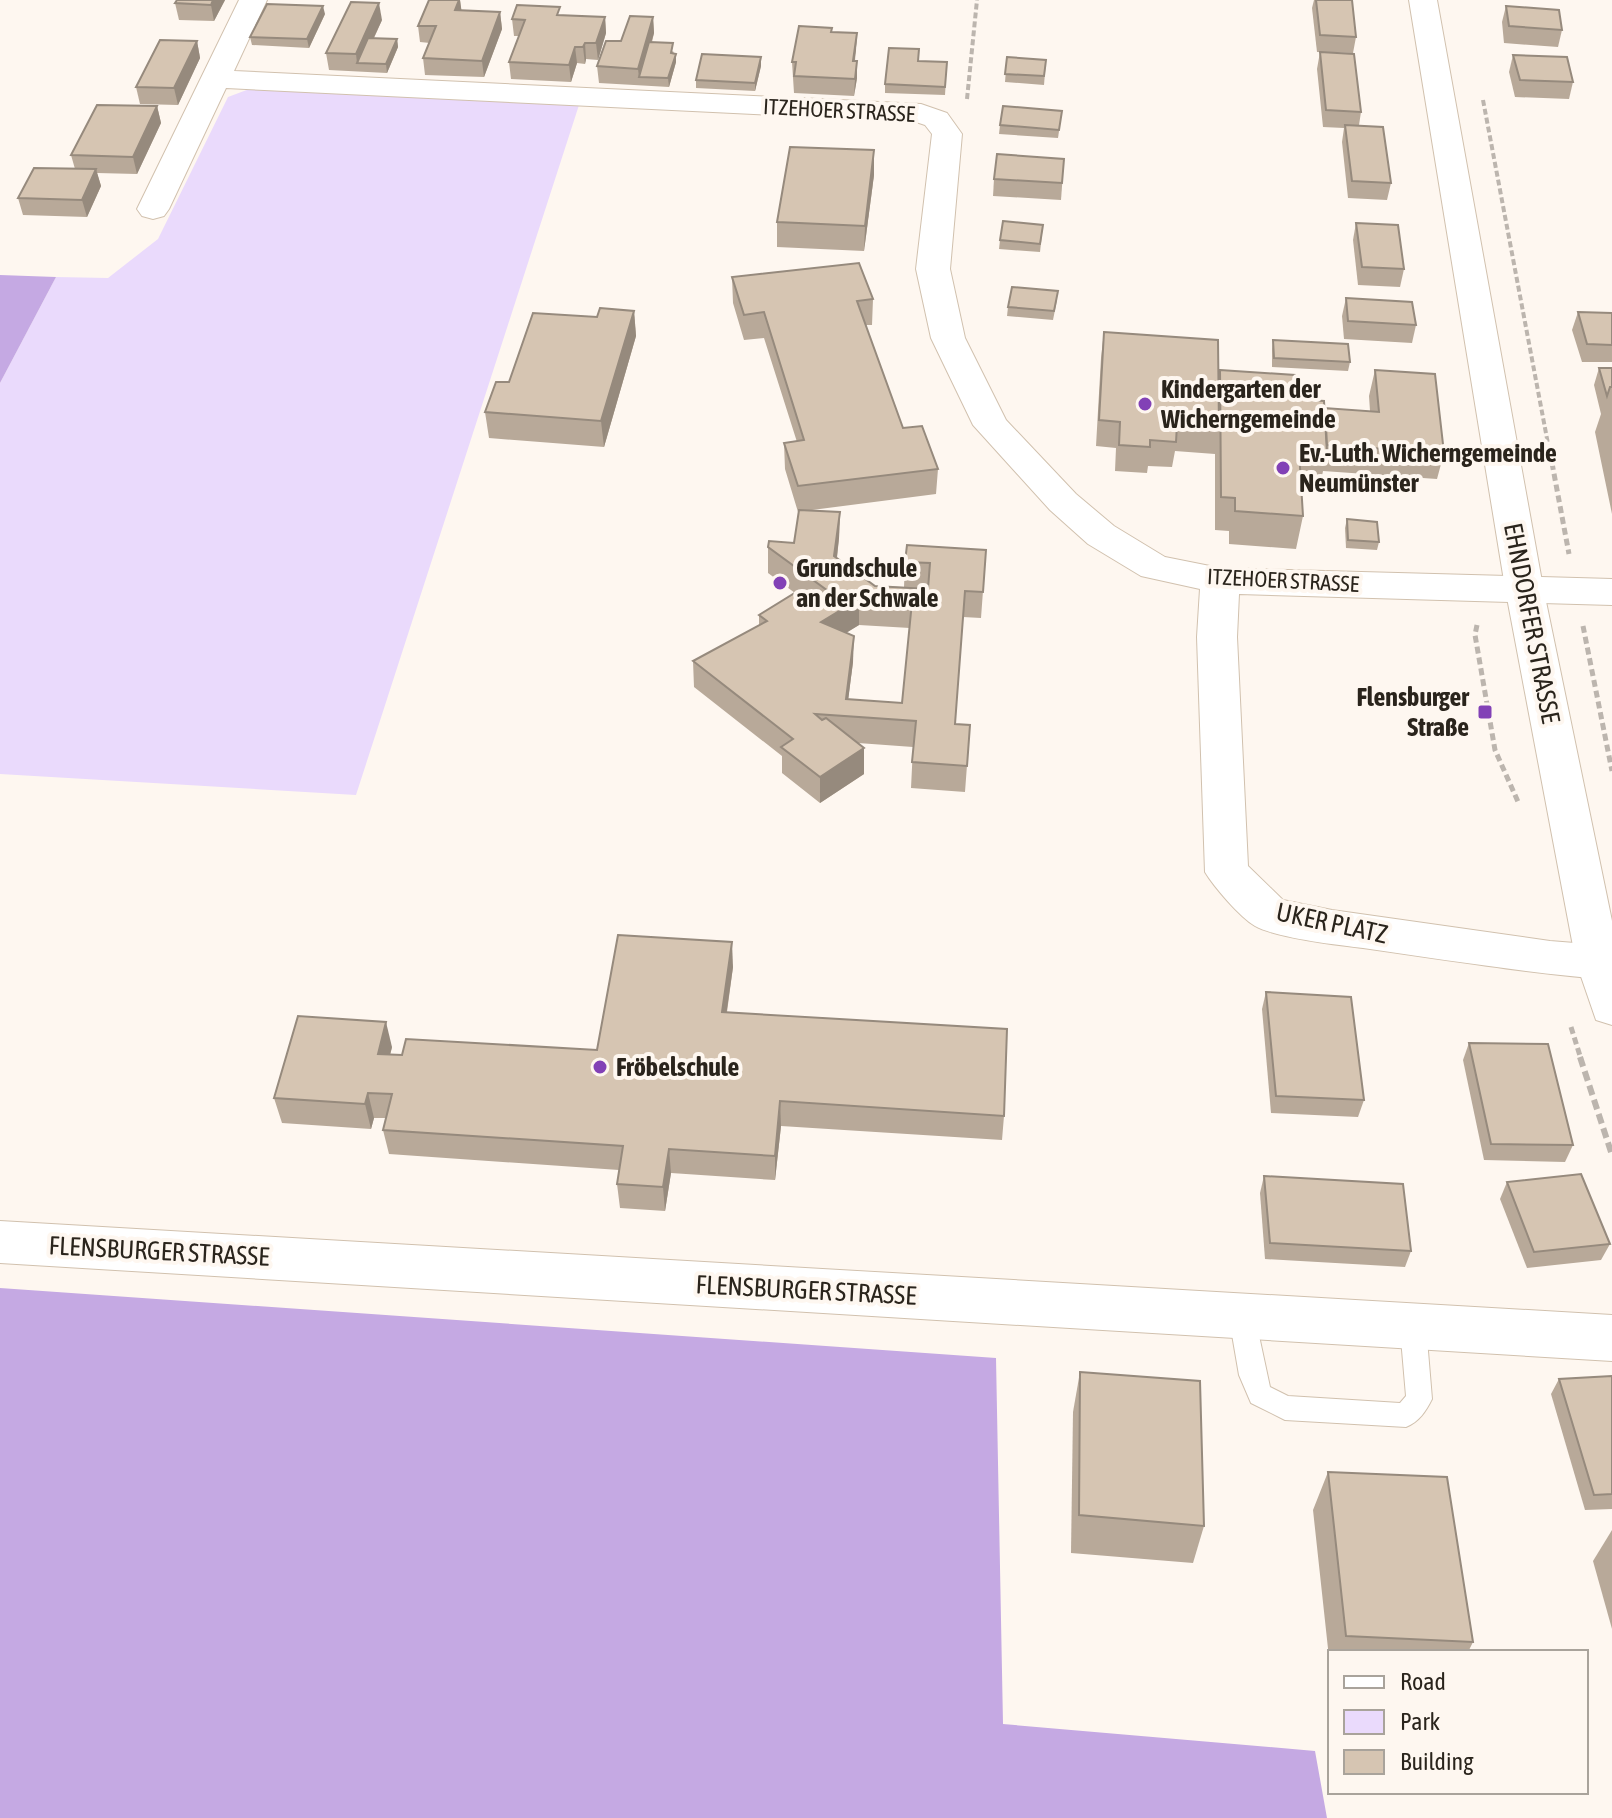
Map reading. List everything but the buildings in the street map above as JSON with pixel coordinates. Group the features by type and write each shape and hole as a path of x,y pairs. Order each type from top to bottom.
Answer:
{"street":[{"path":"153,209 253,0"},
{"name":"EHNDORFER STRASSE","path":"1423,0 1524,587 1612,1007"},
{"name":"ITZEHOER STRASSE","path":"216,79 921,113 936,119 947,134 933,269 948,338 991,425 1063,502 1101,535 1154,567 1220,581 1594,590"},
{"name":"UKER PLATZ","path":"1220,581 1217,637 1227,872 1270,914 1332,927 1550,958 1605,962"},
{"name":"FLENSBURGER STRASSE","path":"0,1242 1612,1338"}],"lane":[{"path":"1242,1317 1252,1375 1260,1395 1285,1408 1406,1415 1419,1399 1413,1327"}],"path":[{"path":"936,119 966,109 977,0"},
{"path":"1482,92 1594,590 1612,771"},
{"path":"1550,958 1612,1155"}],"green space":[{"path":"252,88 579,105 356,795 0,774 0,383 56,277 108,278 158,239 228,97"}],"shaded area":[{"path":"0,275 56,277 0,383"},
{"path":"0,1288 996,1358 1003,1724 1315,1751 1327,1818 0,1818"}],"place":[{"name":"Kindergarten der Wicherngemeinde","path":"1145,404"},
{"name":"Ev.-Luth. Wicherngemeinde Neumünster","path":"1283,468"},
{"name":"Grundschule an der Schwale","path":"780,583"},
{"name":"Flensburger Straße","path":"1485,712"},
{"name":"Fröbelschule","path":"600,1067"}]}
